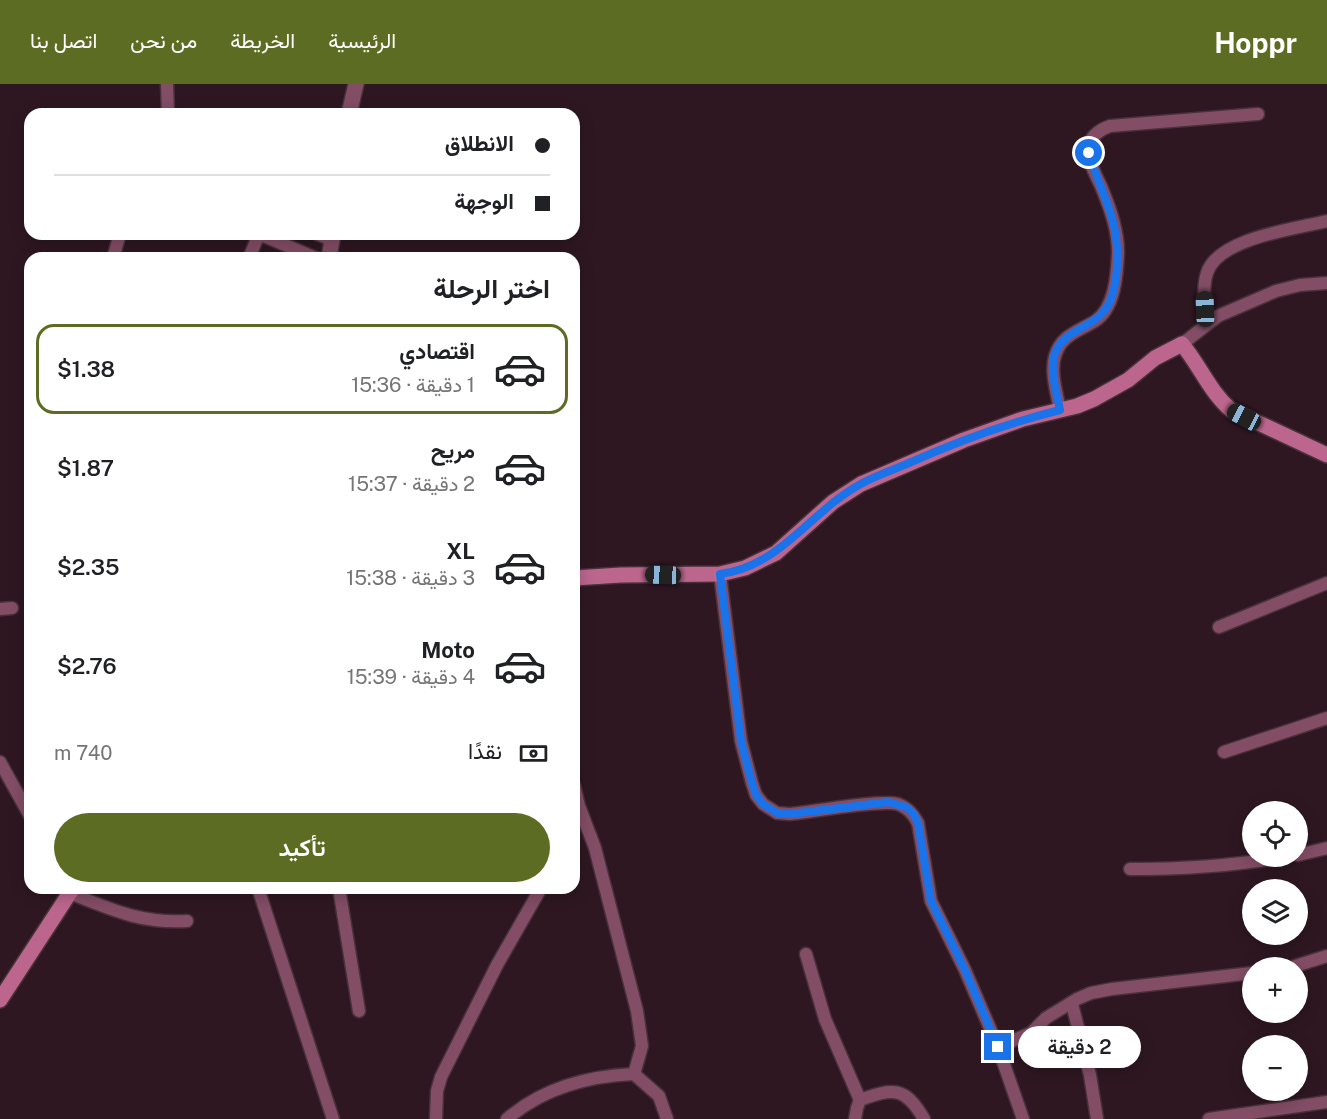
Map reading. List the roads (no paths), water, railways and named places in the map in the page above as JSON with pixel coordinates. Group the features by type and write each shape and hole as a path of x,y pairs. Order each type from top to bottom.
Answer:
{"main road":[{"path":"580,578 720,574 745,568 776,553 833,502 861,484 964,440 1023,419 1077,406 1128,380 1155,358 1182,344 1218,399 1231,410 1327,455"},
{"path":"0,1000 69,894"}],"street":[{"path":"167,84 168,108"},
{"path":"350,108 356,84"},
{"path":"1060,410 1054,356 1062,341 1070,334 1097,320 1105,310 1111,299 1117,272 1117,234 1089,153 1092,138 1102,129 1110,126 1257,114"},
{"path":"1206,324 1206,274 1216,258 1232,247 1251,240 1327,221"},
{"path":"273,240 302,252"},
{"path":"1182,344 1218,316 1276,291 1300,285 1327,283"},
{"path":"720,574 741,741 756,795 763,804 777,813 790,814 888,802 906,807 913,813 918,823 931,901 965,970 998,1047 1023,1119"},
{"path":"1219,627 1327,583"},
{"path":"1224,752 1327,718"},
{"path":"0,762 24,806"},
{"path":"580,816 595,848 637,1011 642,1047 634,1074"},
{"path":"1308,853 1327,848"},
{"path":"1130,869 1242,864"},
{"path":"78,894 133,917 164,922 187,921"},
{"path":"260,894 333,1119"},
{"path":"340,894 359,1011"},
{"path":"436,1119 436,1091 441,1077 497,965 538,894"},
{"path":"806,954 825,1019 861,1100"},
{"path":"1308,962 1327,956"},
{"path":"998,1047 1031,1033 1046,1018 1084,996 1112,989 1242,975"},
{"path":"1072,1004 1090,1075 1097,1119"},
{"path":"507,1119 533,1099 550,1090 585,1080 634,1074 659,1096 667,1119"},
{"path":"855,1119 856,1108 861,1100 885,1091 898,1092 913,1101 924,1119"},
{"path":"1209,1119 1327,1102"}]}
